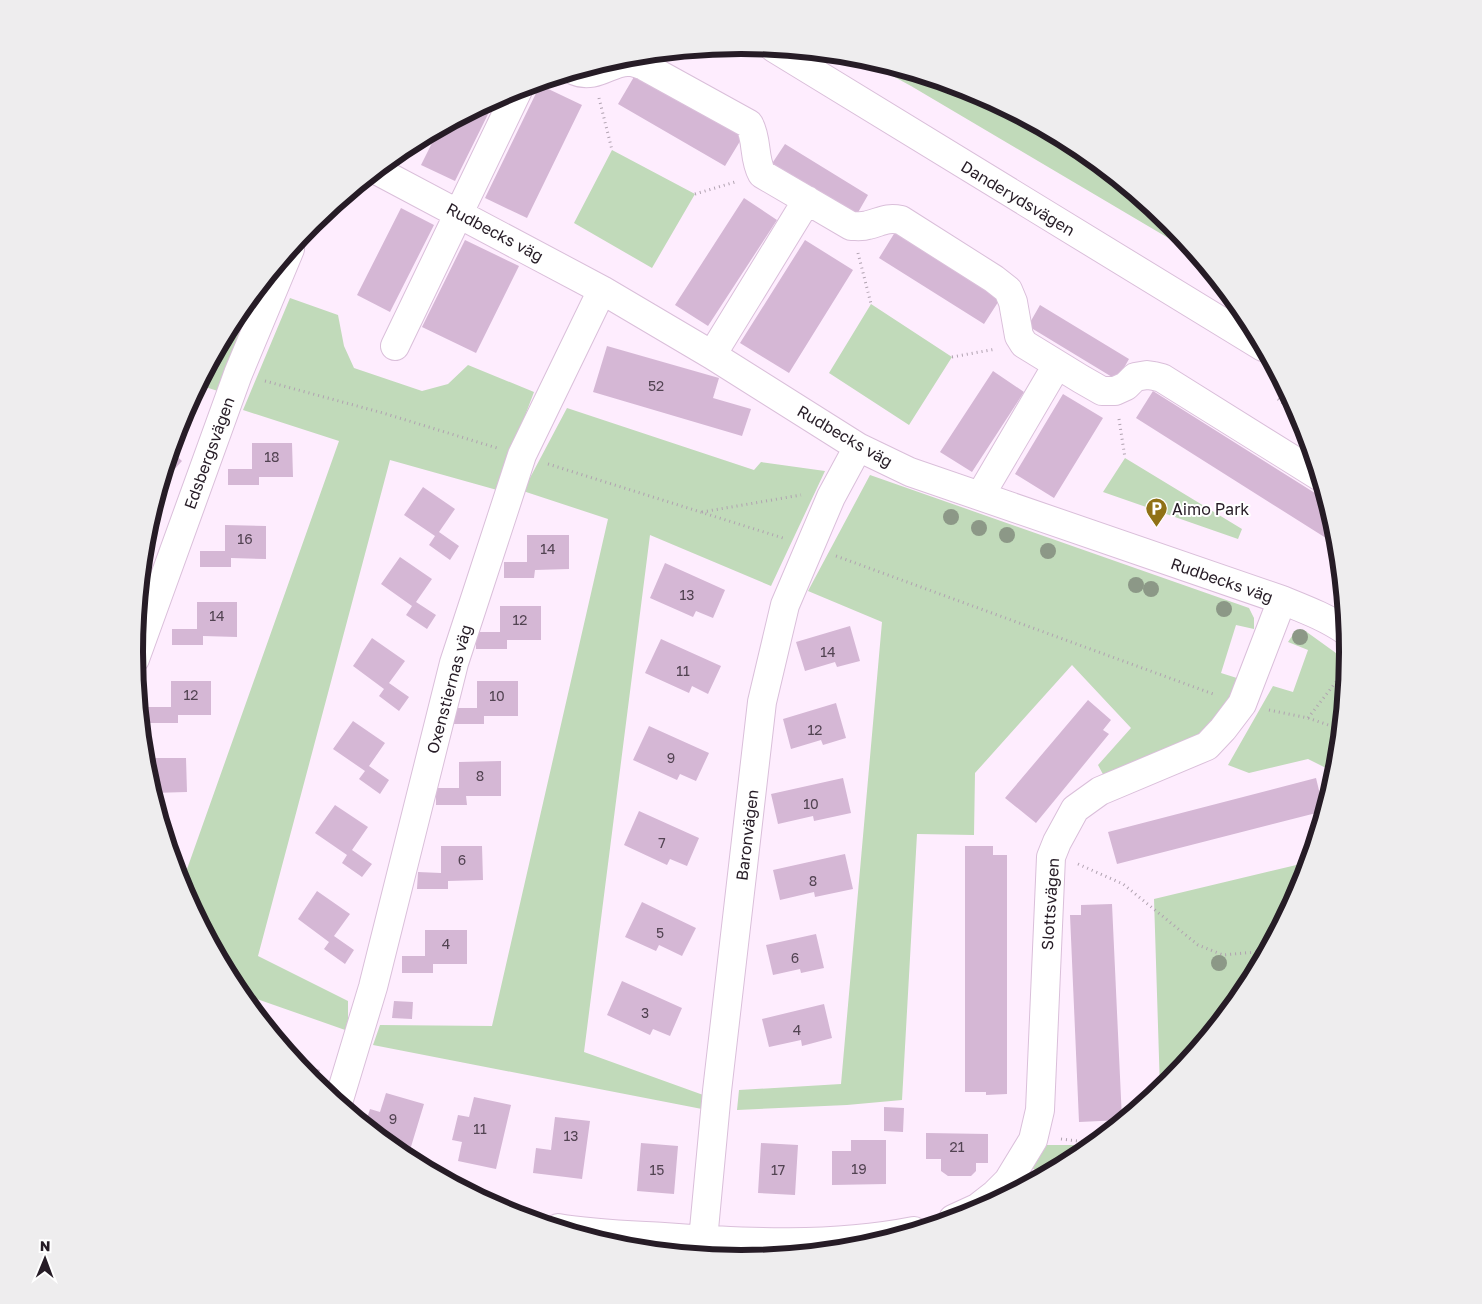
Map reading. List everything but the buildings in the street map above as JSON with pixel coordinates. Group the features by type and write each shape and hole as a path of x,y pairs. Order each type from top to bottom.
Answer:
{"street":[{"name":"Danderydsvägen","path":"787,56 1250,339"},
{"path":"634,63 749,124 754,133 757,165 762,174 851,226 868,225 892,218 901,220 994,279 1008,290 1013,302 1019,336 1024,344 1057,365 1102,391 1115,391 1126,386 1135,378 1147,375 1162,378 1311,471"},
{"path":"395,346 513,99"},
{"name":"Rudbecks väg","path":"382,173 602,290 712,355 858,448 910,472 1338,621"},
{"path":"712,355 807,200"},
{"name":"Edsbergsvägen","path":"143,636 238,374 282,269"},
{"name":"Oxenstiernas väg","path":"340,1096 374,987 454,663 522,455 602,290"},
{"path":"980,496 1057,365"},
{"name":"Baronvägen","path":"703,1240 717,1091 762,702 786,605 831,497 858,448"},
{"name":"Slottsvägen","path":"995,1194 1008,1181 1032,1140 1041,1101 1051,857 1053,852 1075,809 1100,791 1207,746 1223,729 1242,704 1282,600"},
{"path":"593,1232 703,1240 839,1241 860,1239"}],"path":[{"path":"585,74 612,150"},
{"path":"696,194 762,174"},
{"path":"851,226 871,304"},
{"path":"952,358 1024,344"},
{"path":"238,374 383,413 810,546 1242,704 1308,718 1334,727"},
{"path":"1115,391 1125,458"},
{"path":"1278,400 1287,408"},
{"path":"701,512 805,494"},
{"path":"1308,718 1338,679"},
{"path":"1053,852 1123,884 1198,946 1223,955 1259,952"}],"green space":[{"path":"884,71 933,85 970,99 1006,115 1040,134 1105,177 1135,202 1177,243"},
{"path":"612,150 695,194 652,268 574,223"},
{"path":"290,298 338,315 344,346 354,368 422,391 448,384 468,365 534,392 497,490 390,460 258,956 348,1001 348,1031 253,998 223,951 204,917 185,874 339,441 243,410"},
{"path":"257,301 221,392 204,387 223,353"},
{"path":"871,304 952,357 909,425 829,373"},
{"path":"567,408 754,470 761,462 825,471 771,586 650,535 584,1052 706,1096 702,1109 373,1045 380,1025 492,1026 608,519 523,491"},
{"path":"1125,458 1242,529 1238,539 1103,492"},
{"path":"870,475 1249,608 1254,618 1254,629 1236,625 1221,673 1240,679 1204,741 1105,778 1098,765 1131,728 1072,665 975,773 974,835 917,834 902,1100 847,1105 737,1110 739,1090 841,1084 882,622 808,591"},
{"path":"1296,630 1304,630 1339,655 1338,691 1328,769 1308,759 1249,773 1228,765 1273,686 1293,692 1308,650 1288,642"},
{"path":"1300,864 1278,917 1238,984 1216,1016 1160,1079 1154,899"},
{"path":"1047,1145 1079,1145 1038,1171 1032,1168"}],"place":[{"name":"Aimo Park","path":"1156,528"}]}
